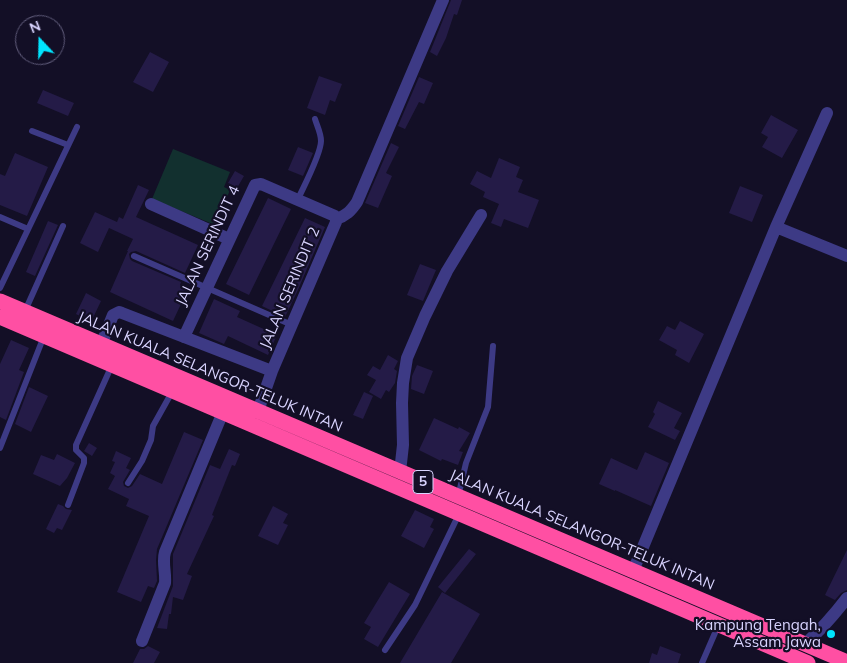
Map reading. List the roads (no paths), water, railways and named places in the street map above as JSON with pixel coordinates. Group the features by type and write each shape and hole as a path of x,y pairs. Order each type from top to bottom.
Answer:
{"highway":[{"name":"JALAN KUALA SELANGOR-TELUK INTAN","path":"0,301 847,662"},
{"name":"5","path":"0,317 808,663"}],"street":[{"path":"336,219 346,215 357,202 443,0"},
{"path":"633,571 776,227 827,113"},
{"name":"JALAN SERINDIT 4","path":"184,337 255,185 261,184 298,199"},
{"name":"JALAN SERINDIT 2","path":"258,411 272,371 336,222 332,214 298,199"},
{"path":"151,204 229,239"},
{"path":"400,472 403,445 403,383 407,358 448,270 481,215"},
{"path":"776,227 847,256"},
{"path":"101,345 113,315 118,312 272,371"},
{"path":"142,642 165,583 163,558 165,552 223,412"},
{"path":"805,644 832,619 847,598"}],"lane":[{"path":"298,199 319,152 321,143 315,119"},
{"path":"0,288 77,127"},
{"path":"32,131 68,144"},
{"path":"0,217 28,229"},
{"path":"25,312 63,226"},
{"path":"134,256 292,325"},
{"path":"0,448 44,336"},
{"path":"458,497 466,463 488,407 493,346"},
{"path":"68,505 84,460 76,450 76,445 112,365"},
{"path":"128,483 142,461 151,440 153,426 172,391"},
{"path":"385,650 415,605 460,514"},
{"path":"702,663 718,624"}],"place":[{"name":"Kampung Tengah, Assam Jawa","path":"831,634"}]}
